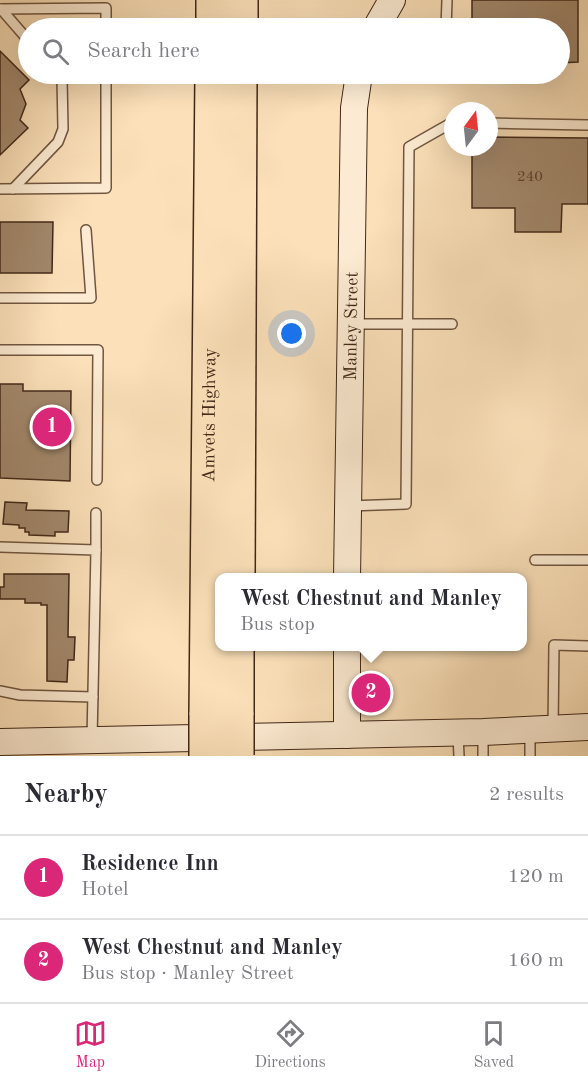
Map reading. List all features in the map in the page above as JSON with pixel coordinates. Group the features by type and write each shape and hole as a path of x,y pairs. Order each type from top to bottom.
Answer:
{"highway":[{"path":"213,0 213,18"},
{"path":"241,0 241,18"},
{"name":"Amvets Highway","path":"212,84 219,573"},
{"name":"Amvets Highway","path":"238,573 240,84"},
{"name":"Amvets Highway","path":"220,651 221,715 237,756"},
{"name":"Amvets Highway","path":"206,756 221,715 236,651"}],"main road":[{"path":"382,18 392,0"},
{"name":"Manley Street","path":"347,573 354,108 358,84"},
{"path":"346,735 347,651"},
{"path":"0,742 346,735 483,744 542,728 588,727"}],"lane":[{"path":"446,18 447,0"},
{"path":"1,9 106,8 106,18"},
{"path":"1,9 18,29"},
{"path":"13,189 58,142 63,129 62,84"},
{"path":"0,189 106,188 106,84"},
{"path":"498,123 588,125"},
{"path":"348,506 406,504 409,147 444,127"},
{"path":"0,298 92,298 86,230"},
{"path":"350,324 452,324"},
{"path":"0,350 98,350 97,480"},
{"path":"92,741 96,513"},
{"path":"0,547 96,549"},
{"path":"536,560 588,560"},
{"path":"530,756 542,728 554,645 588,646"},
{"path":"0,691 20,695 93,697"}],"building":[{"path":"472,0 578,0 578,62 570,62 570,18 472,18"},
{"path":"0,51 18,69 18,84 25,84 20,89 26,104 20,120 28,128 0,155"},
{"path":"498,137 588,138 588,204 562,204 561,232 515,232 515,208 472,208 472,156 498,156"},
{"path":"0,222 53,222 52,273 0,273"},
{"path":"0,384 23,384 23,391 71,391 70,481 0,478"},
{"path":"5,502 27,503 26,510 69,511 68,532 55,532 55,536 29,535 29,532 25,532 25,528 19,528 19,525 3,524"},
{"path":"4,574 69,574 68,637 75,637 74,660 68,660 67,682 47,681 47,605 25,603 25,599 0,599 0,587 4,587"}],"place":[{"name":"Residence Inn","path":"52,427"},
{"name":"West Chestnut and Manley","path":"371,693"}]}
